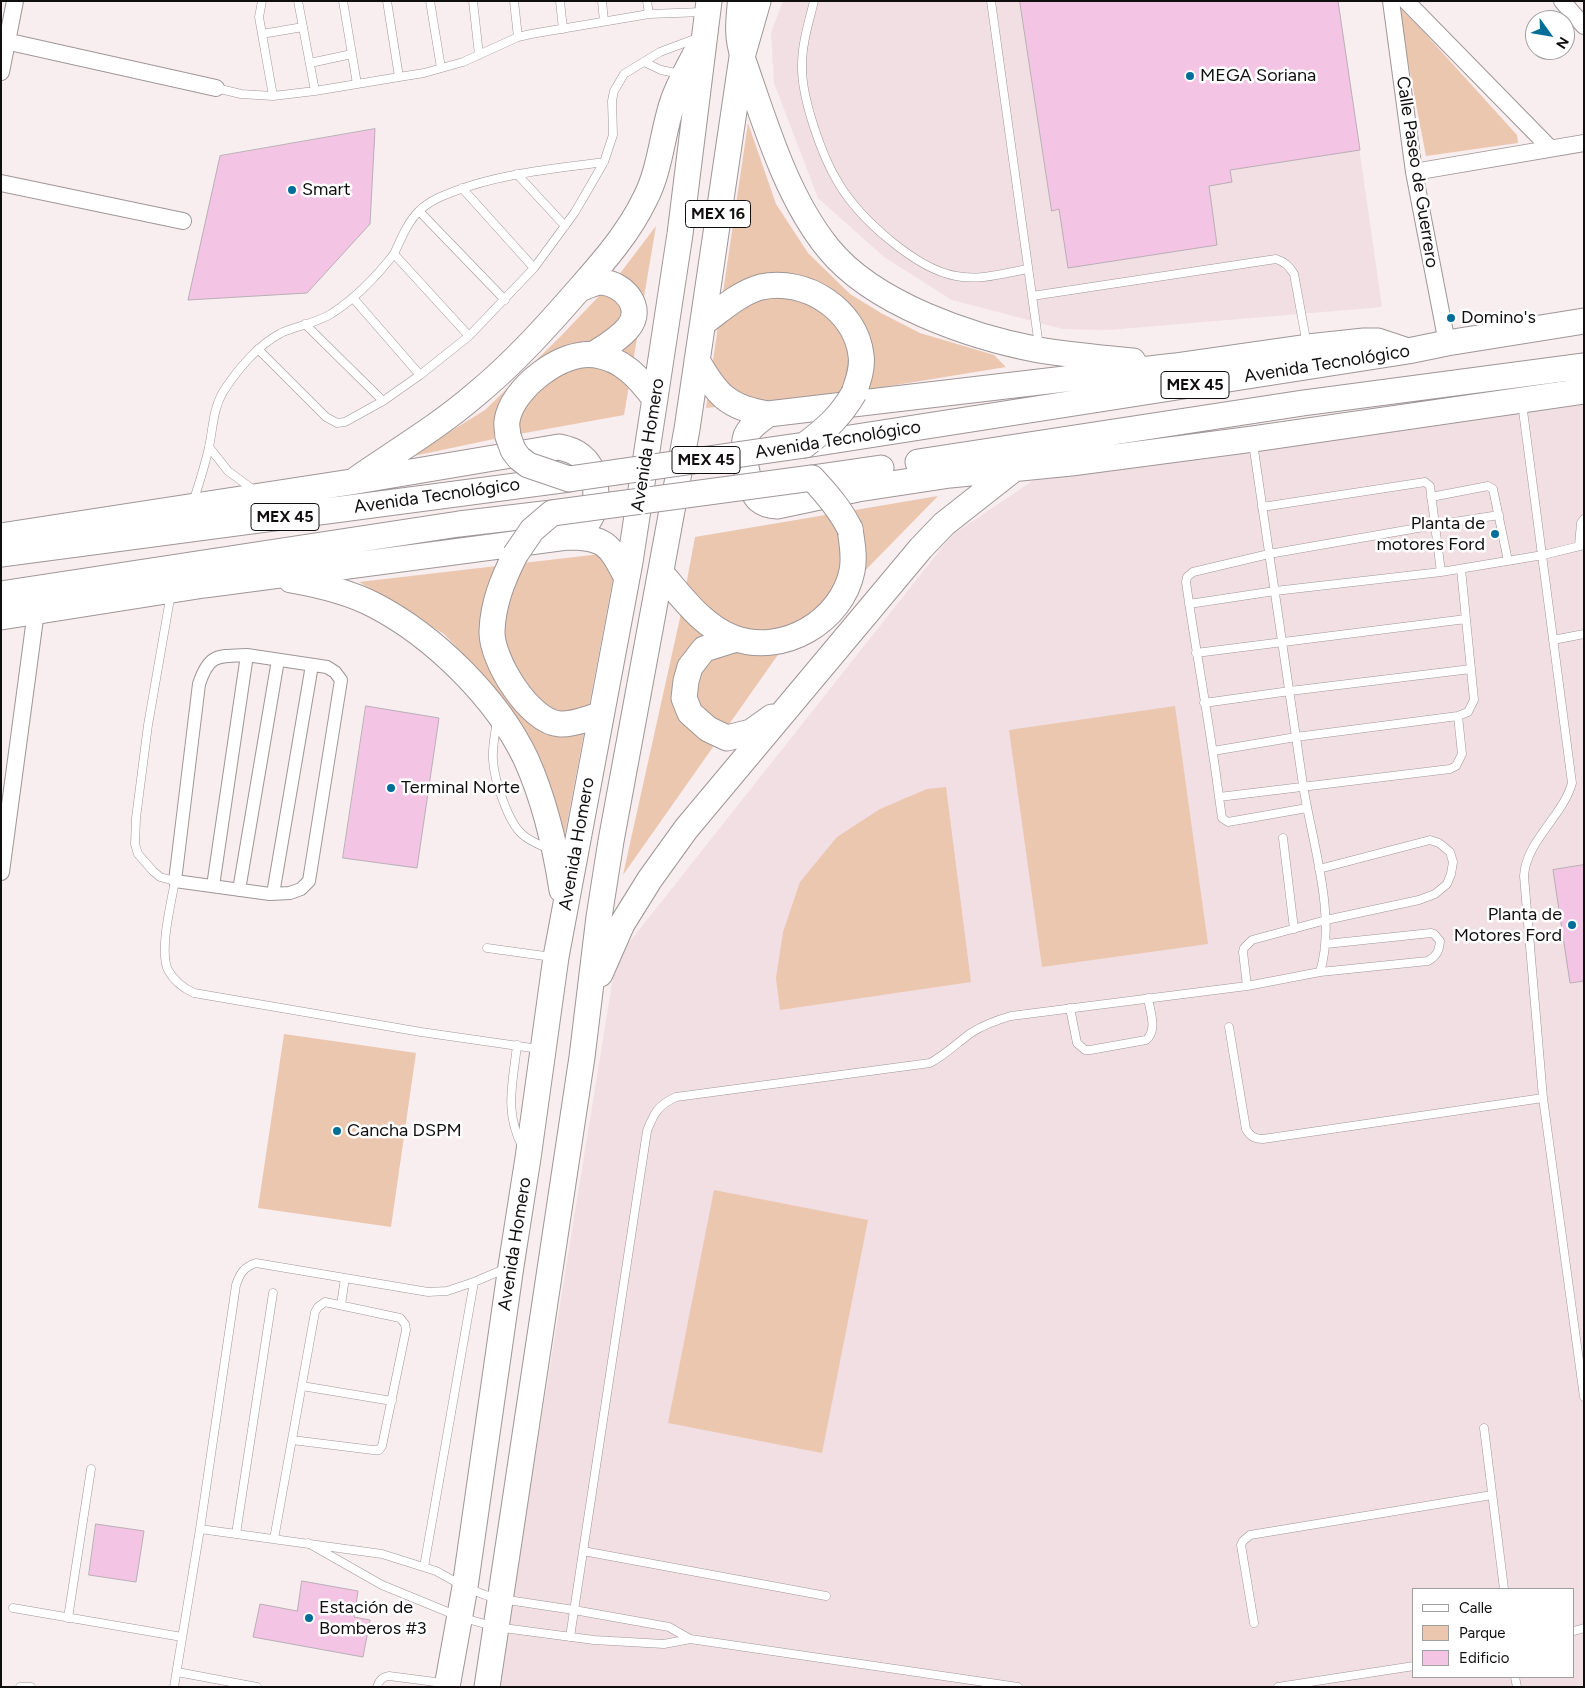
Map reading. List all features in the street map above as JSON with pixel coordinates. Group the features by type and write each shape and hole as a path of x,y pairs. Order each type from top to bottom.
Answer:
{"main road":[{"name":"Avenida Homero","path":"739,1 736,33 737,44 742,57"},
{"name":"Avenida Homero","path":"487,1687 582,1057 599,917 611,841 687,429 742,57 758,1"},
{"name":"Avenida Homero","path":"447,1685 465,1586 556,958 629,570 680,234 706,22"},
{"path":"351,482 423,434 475,395 560,313 621,240 646,197 659,159 672,102 706,22"},
{"path":"742,57 766,127 792,190 811,224 829,249 848,269 874,288 899,302 943,322 1000,341 1039,350 1175,366"},
{"path":"569,479 528,465 519,458 513,450 508,436 507,421 512,406 525,387 545,370 566,358 594,354 629,328 633,319 633,305 631,299 622,289 611,284 599,282 580,289"},
{"path":"703,324 745,292 775,286 809,291 840,312 858,341 862,357 860,373 854,393 844,410 829,426 805,445"},
{"name":"Avenida Tecnológico","path":"1,554 569,479 805,445 1408,352 1447,343 1584,322"},
{"path":"697,360 719,394 734,405 750,412 768,414 1175,366 1308,347 1378,341 1408,352"},
{"path":"594,354 619,362 633,373 655,399"},
{"name":"Avenida Tecnológico","path":"1,594 459,524 812,478 1303,403 1584,366"},
{"path":"768,414 752,426 746,437 744,451 748,477 754,495 768,506 777,506 858,489 950,475 1014,469 1253,438 1584,391"},
{"path":"1,536 351,482 559,447 572,450 585,459 593,475 596,492 594,510 588,522 579,531 567,537"},
{"path":"590,997 622,924 650,879 686,829 921,548 944,524 1014,469"},
{"path":"663,564 704,621 722,633 736,639 761,644 782,641 806,632 829,613 846,589 852,570 854,550 850,529 843,515 831,498 812,478"},
{"path":"552,513 532,530 515,555 501,583 493,611 492,634 498,655 509,680 525,704 546,719 559,724 574,723 601,715"},
{"path":"1,617 171,590 567,537 587,537 600,542 613,551 629,570"},
{"path":"269,577 340,591 374,605 412,628 454,662 498,712 525,758 544,806 555,851 565,907"},
{"path":"736,639 704,648 690,667 684,698 690,713 708,729 727,738 751,732 778,713 807,685"},
{"path":"544,1049 582,1057"}],"street":[{"path":"1,72 4,41 15,1"},
{"name":"Calle Paseo de Guerrero","path":"1391,1 1414,172 1447,343"},
{"path":"1406,1 1550,148"},
{"path":"1562,1 1584,26"},
{"path":"4,41 216,88"},
{"path":"1414,172 1584,143"},
{"path":"1,183 184,221"},
{"path":"1,872 36,611"},
{"path":"213,886 247,655"},
{"path":"247,655 327,667 335,672 341,680 309,881 301,889 290,893 273,894 174,881 199,684 204,669 218,656 247,655"},
{"path":"239,890 278,660"},
{"path":"273,894 312,665"}],"lane":[{"path":"262,1 259,17 273,96"},
{"path":"298,1 315,91"},
{"path":"343,1 357,84"},
{"path":"387,1 399,77"},
{"path":"430,1 441,68"},
{"path":"473,1 480,55"},
{"path":"514,1 518,37"},
{"path":"560,1 563,28"},
{"path":"602,1 604,21"},
{"path":"647,1 649,14"},
{"path":"814,1 803,48 804,85 812,118 826,156 839,184 855,207 878,230 903,250 927,266 944,274 967,278 982,278 1028,269"},
{"path":"991,1 1039,350"},
{"path":"216,88 241,94 273,96 315,91 441,68 480,55 518,37 563,28 649,14 706,22"},
{"path":"258,349 326,417 337,423 346,422 383,401 420,375 469,336 534,268 565,226 604,162 613,135 612,101 614,91 624,74 706,22"},
{"path":"262,34 303,27"},
{"path":"310,63 352,54"},
{"path":"644,62 660,70 684,74"},
{"path":"192,506 209,446 218,402 230,383 258,349 282,333 330,315 353,298 376,277 394,254 406,228 418,211 435,198 489,179 604,162"},
{"path":"517,174 565,226"},
{"path":"462,188 534,268"},
{"path":"418,211 504,300"},
{"path":"394,254 469,336"},
{"path":"1032,296 1276,259 1284,262 1294,274 1308,347"},
{"path":"353,298 420,375"},
{"path":"305,324 383,401"},
{"path":"1522,401 1572,783 1568,796 1526,861 1524,876 1543,1098 1584,1397"},
{"path":"1253,438 1281,641 1326,920 1326,944 1320,972"},
{"path":"209,446 228,471 261,495"},
{"path":"1262,507 1425,482 1430,486 1441,572"},
{"path":"1431,497 1488,486 1493,489 1508,561"},
{"path":"1307,808 1228,822 1222,818 1186,582 1190,574 1269,554 1435,524 1499,515"},
{"path":"1189,604 1275,591 1441,572 1542,555 1581,545 1581,523 1584,519"},
{"path":"1213,751 1458,716 1468,712 1474,700 1461,569"},
{"path":"171,590 148,725 136,818 135,844 138,854 153,871 160,876 174,881 165,940 165,955 168,969 175,980 184,988 207,996 421,1032 544,1049"},
{"path":"1196,653 1466,619"},
{"path":"1554,640 1584,634"},
{"path":"1204,703 1471,669"},
{"path":"498,712 493,760 495,776 512,822 522,835 555,851"},
{"path":"1219,797 1450,769 1456,766 1462,754 1458,716"},
{"path":"1283,838 1294,929"},
{"path":"1246,986 1243,952 1247,944 1252,940 1326,920 1419,900 1435,894 1447,884 1453,862 1450,852 1439,843 1430,840 1319,869"},
{"path":"570,1637 647,1131 652,1116 663,1103 676,1096 930,1063 942,1057 973,1032 991,1022 1011,1016 1246,986 1320,972 1428,961 1437,953 1440,941 1431,933 1326,944"},
{"path":"487,948 556,958"},
{"path":"1070,1008 1077,1043 1085,1050 1090,1050 1146,1040 1150,1037 1153,1028 1148,998"},
{"path":"1230,1028 1246,1129 1255,1139 1543,1098"},
{"path":"517,1046 511,1105 512,1116 514,1127 528,1158"},
{"path":"174,1687 200,1529 236,1285 240,1274 246,1267 256,1263 428,1292 447,1291 511,1266"},
{"path":"341,1305 345,1278"},
{"path":"424,1567 474,1282"},
{"path":"236,1534 273,1293"},
{"path":"274,1539 292,1440 302,1386 318,1307 325,1302 400,1318 406,1330 383,1443 378,1450 292,1440"},
{"path":"302,1386 392,1401"},
{"path":"1484,1428 1504,1588"},
{"path":"68,1618 91,1469"},
{"path":"1254,1623 1241,1545 1246,1537 1492,1496"},
{"path":"200,1529 382,1554 424,1567 485,1595 669,1627 690,1639"},
{"path":"308,1543 382,1585 460,1617 496,1627 570,1637 664,1644 690,1639 1018,1687"},
{"path":"583,1551 826,1596"},
{"path":"13,1608 182,1637"},
{"path":"1278,1687 1412,1666"},
{"path":"177,1672 258,1687"},
{"path":"377,1687 380,1680 389,1676 405,1683 447,1685"},
{"path":"20,1687 30,1687"}],"shaded area":[{"path":"783,1 1338,1 1382,307 1108,330 1063,329 952,300 884,257 818,198 774,83 771,33"},
{"path":"1584,388 1584,1687 498,1687 616,959 952,535 1049,470"}],"green space":[{"path":"1397,5 1517,135 1518,143 1426,156"},
{"path":"748,123 776,204 808,253 850,294 881,313 920,333 994,355 1006,367 853,392 706,408"},
{"path":"656,226 624,415 508,436 409,457 485,410 561,336 618,276"},
{"path":"938,496 848,588 823,635 782,649 623,875 680,618 695,537"},
{"path":"618,552 564,839 522,730 492,684 444,634 359,582"},
{"path":"1175,706 1208,944 1042,967 1009,730"},
{"path":"946,787 971,982 780,1010 776,978 783,932 800,882 837,837 880,809 927,789"},
{"name":"Cancha DSPM","path":"284,1034 416,1053 391,1227 258,1208"},
{"path":"714,1190 868,1220 822,1453 668,1423"}],"building":[{"name":"MEGA Soriana","path":"1020,1 1338,1 1360,150 1230,170 1232,182 1209,186 1217,245 1068,268 1059,209 1052,211"},
{"name":"Smart","path":"375,129 370,224 307,293 188,300 220,156"},
{"name":"Terminal Norte","path":"366,706 439,718 417,868 343,858"},
{"name":"Planta de Motores Ford","path":"1584,865 1584,981 1570,983 1553,870"},
{"path":"96,1524 144,1531 136,1582 89,1575"},
{"name":"Estación de Bomberos #3","path":"302,1581 358,1591 354,1617 370,1620 363,1657 253,1637 260,1604 297,1611"}],"place":[{"name":"MEGA Soriana","path":"1190,76"},
{"name":"Smart","path":"292,190"},
{"name":"Domino's","path":"1451,318"},
{"name":"Planta de motores Ford","path":"1495,534"},
{"name":"Terminal Norte","path":"391,788"},
{"name":"Planta de Motores Ford","path":"1572,925"},
{"name":"Cancha DSPM","path":"337,1131"},
{"name":"Estación de Bomberos #3","path":"309,1618"}]}
